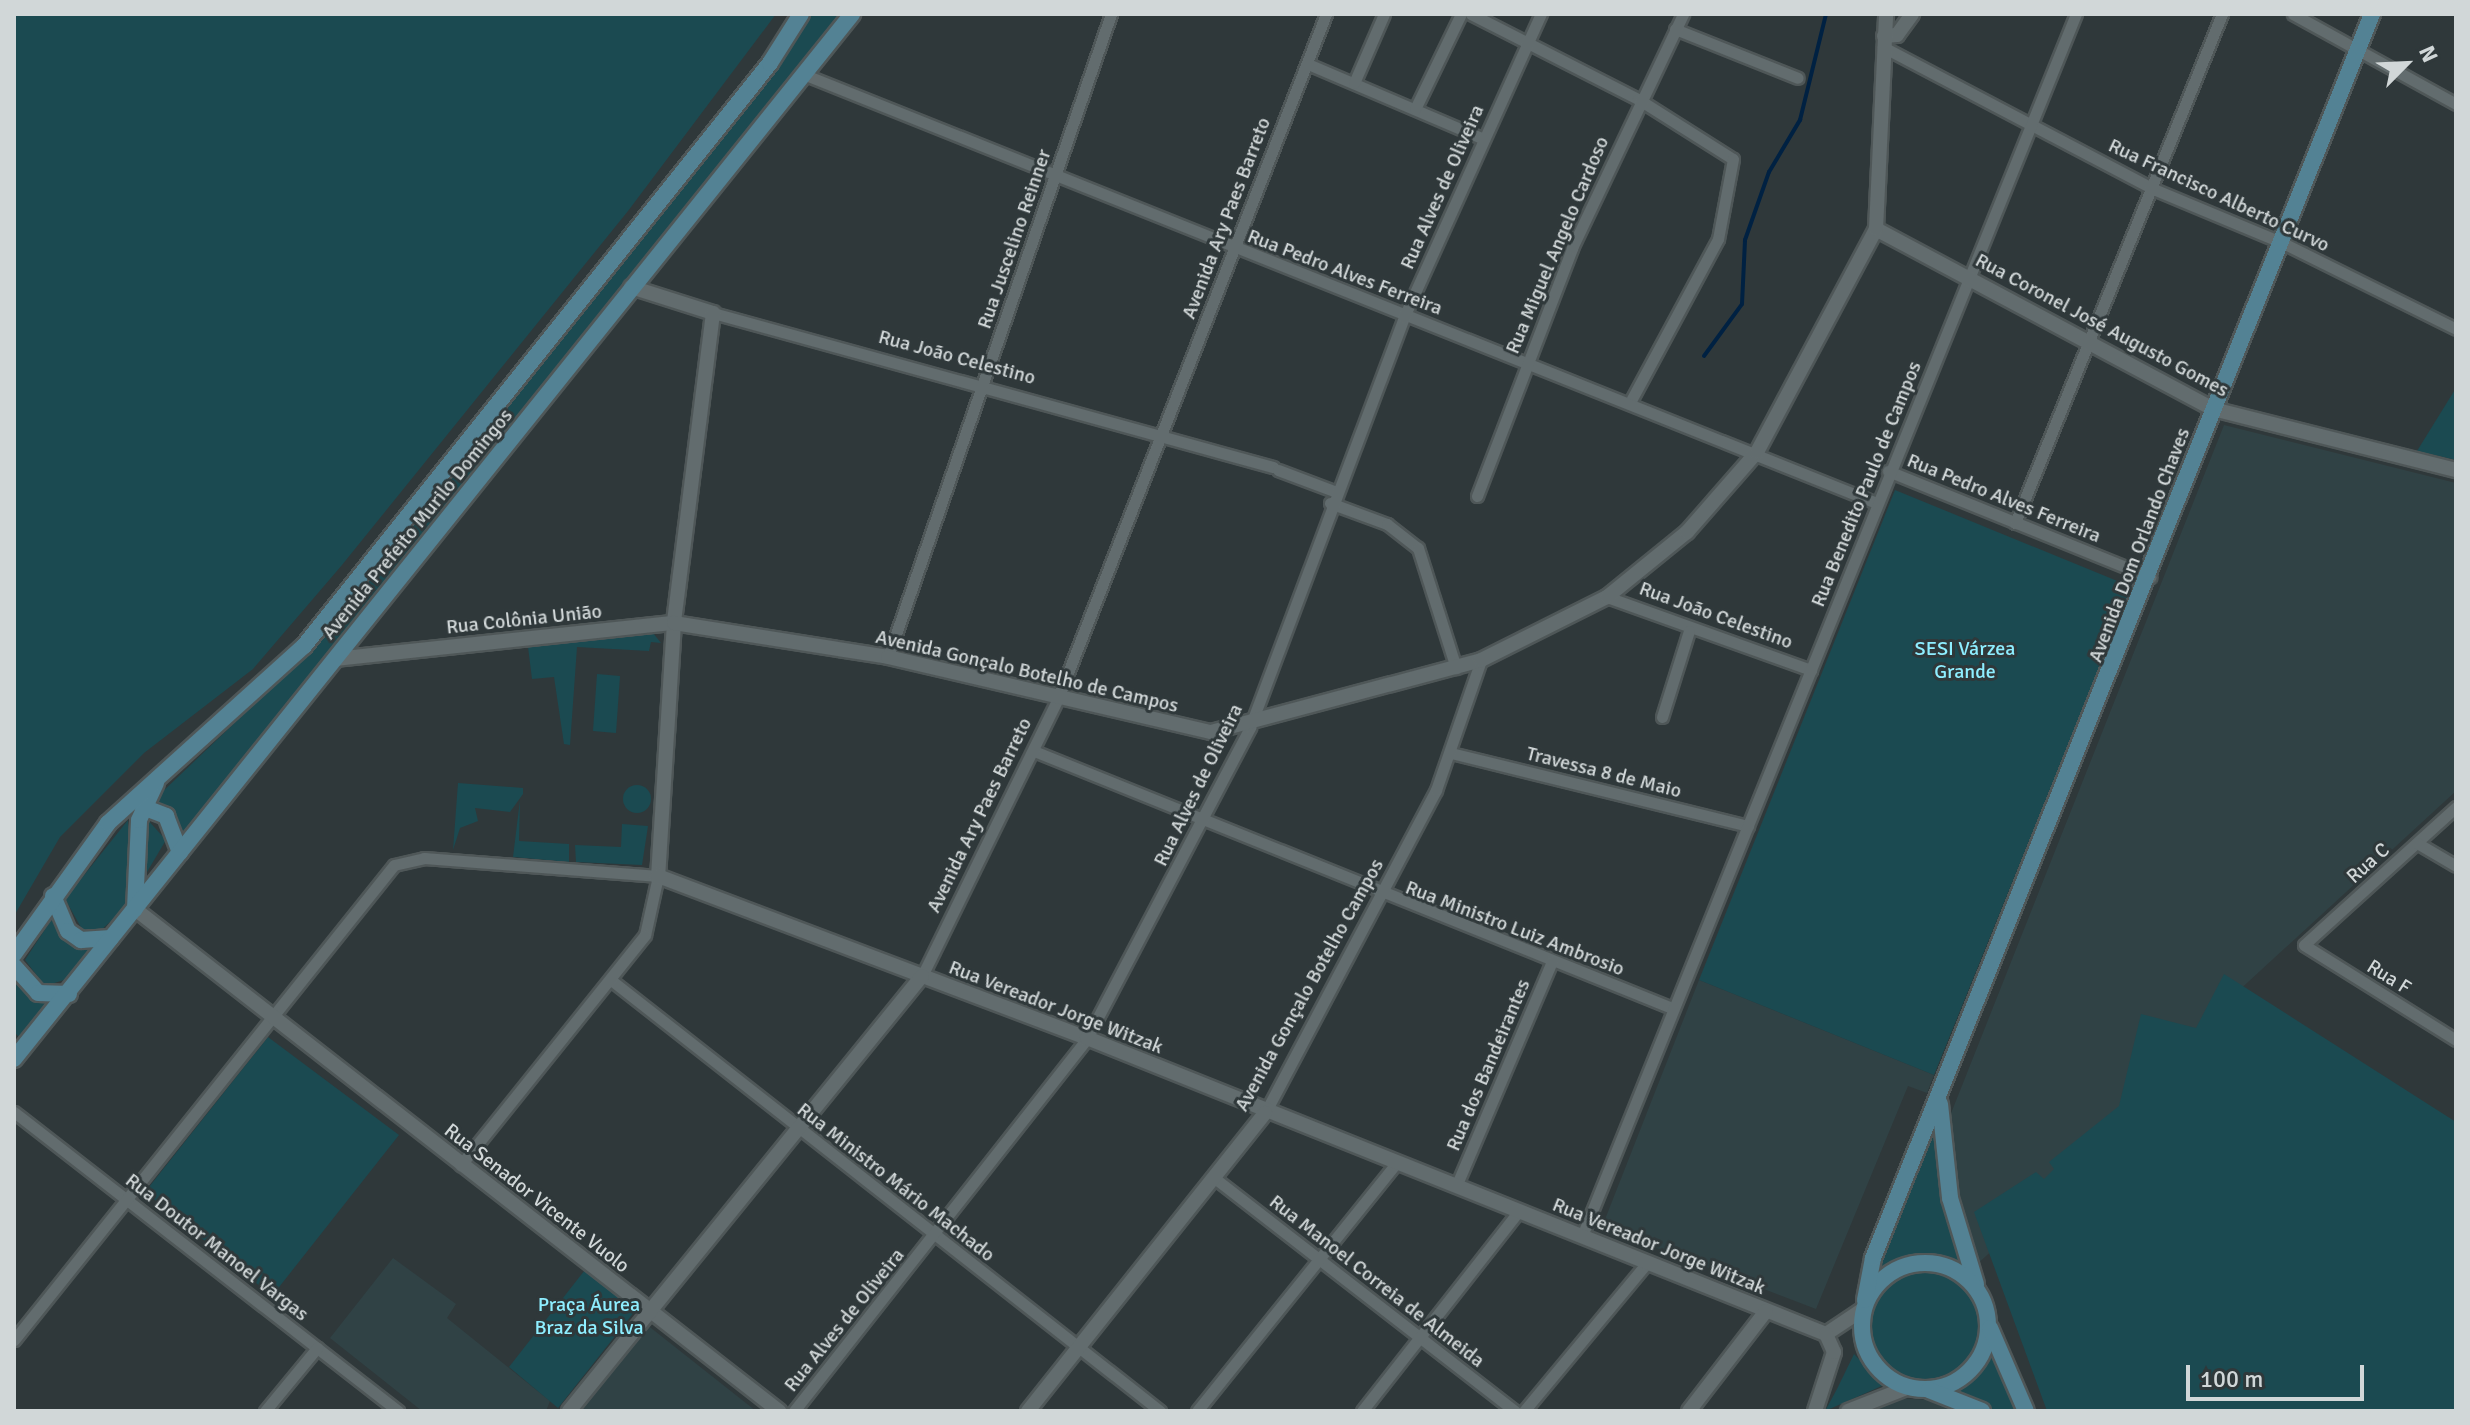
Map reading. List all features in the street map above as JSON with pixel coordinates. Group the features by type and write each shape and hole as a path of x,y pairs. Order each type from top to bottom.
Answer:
{"main road":[{"name":"Avenida Prefeito Murilo Domingos","path":"14,954 108,823 170,762 304,646 770,63 801,14"},
{"name":"Avenida Prefeito Murilo Domingos","path":"14,1058 69,994 852,14"},
{"name":"Avenida Dom Orlando Chaves","path":"1864,1305 1873,1258 2150,577 2213,409 2372,14"},
{"path":"135,909 143,807 170,762"},
{"path":"143,807 166,816 180,852"},
{"path":"53,896 68,931 81,940 111,938"},
{"path":"14,966 35,992 69,994"},
{"name":"Avenida Dom Orlando Chaves","path":"1942,1088 1939,1141 1977,1289"},
{"path":"1982,1411 1928,1390 1909,1387 1872,1360 1864,1305 1887,1275 1925,1262 1963,1274 1977,1289 1989,1327 2026,1411"},
{"path":"1928,1390 1964,1377 1977,1363 1989,1327"}],"street":[{"name":"Rua Juscelino Reinner","path":"888,657 1111,14"},
{"name":"Avenida Ary Paes Barreto","path":"569,1411 922,976 1058,698 1165,432 1326,14"},
{"path":"1354,83 1384,14"},
{"path":"1415,109 1461,14"},
{"path":"1471,14 1638,99 1733,159 1718,239 1629,404"},
{"name":"Rua Alves de Oliveira","path":"794,1411 935,1236 1087,1038 1250,727 1332,497 1404,317 1526,40 1541,14"},
{"name":"Rua Miguel Angelo Cardoso","path":"1477,496 1529,359 1638,99 1683,14"},
{"name":"Avenida Gonçalo Botelho de Campos","path":"674,623 888,657 1173,728 1250,727 1481,660 1607,597 1687,532 1757,452 1876,229 1886,14"},
{"path":"1883,42 1897,35 1912,14"},
{"name":"Rua Benedito Paulo de Campos","path":"1582,1236 1811,670 1874,502 1970,278 2076,14"},
{"path":"2015,523 2222,14"},
{"path":"2293,14 2456,104"},
{"path":"1675,29 1798,78"},
{"name":"Rua Francisco Alberto Curvo","path":"1883,42 2151,188 2281,242 2456,329"},
{"path":"1308,64 1484,139"},
{"name":"Rua Pedro Alves Ferreira","path":"803,74 1404,317 1529,359 1629,404 1757,452 1874,502"},
{"name":"Rua Coronel José Augusto Gomes","path":"1876,229 2091,341 2213,409 2456,470"},
{"name":"Rua João Celestino","path":"631,287 713,313 1165,432 1276,468 1387,524 1418,548 1456,668"},
{"path":"461,1165 611,980 651,924 658,876 674,623 713,313"},
{"name":"Rua Pedro Alves Ferreira","path":"1888,471 2150,577"},
{"name":"Rua João Celestino","path":"1607,597 1689,631 1811,670"},
{"name":"Rua Colônia União","path":"335,659 674,623"},
{"path":"359,629 365,647 378,654"},
{"path":"1662,717 1689,631"},
{"name":"Avenida Gonçalo Botelho Campos","path":"1028,1411 1217,1180 1265,1113 1382,897 1451,753 1481,660"},
{"name":"Rua Ministro Luiz Ambrosio","path":"1034,751 1382,897 1672,1008"},
{"name":"Travessa 8 de Maio","path":"1451,753 1748,826"},
{"name":"Rua C","path":"2304,945 2456,807"},
{"path":"2417,843 2456,866"},
{"name":"Rua Vereador Jorge Witzak","path":"14,1340 124,1197 394,865 424,858 658,876 1087,1038 1265,1113 1457,1184 1826,1334"},
{"name":"Rua Senador Vicente Vuolo","path":"135,909 779,1411"},
{"name":"Rua F","path":"2304,945 2456,1040"},
{"name":"Rua dos Bandeirantes","path":"1457,1184 1552,961"},
{"name":"Rua Ministro Mário Machado","path":"611,980 1160,1411"},
{"name":"Rua Doutor Manoel Vargas","path":"14,1112 398,1411"},
{"path":"1197,1411 1397,1162"},
{"name":"Rua Manoel Correia de Almeida","path":"1217,1180 1515,1411"},
{"path":"1362,1411 1519,1211"},
{"path":"1524,1411 1647,1263"},
{"path":"1815,1411 1834,1352 1826,1334 1864,1305"},
{"path":"1689,1411 1766,1311"},
{"path":"265,1411 317,1348"},
{"path":"1848,1411 1909,1387"}],"shaded area":[{"path":"2224,425 2456,483 2456,791 2223,1005 2240,1026 1975,1266 1944,1131"},
{"path":"1699,980 1934,1075 1927,1093 1908,1086 1816,1309 1602,1227"},
{"path":"393,1258 456,1304 447,1318 550,1401 546,1411 422,1411 330,1338"},
{"path":"646,1324 756,1411 578,1411"},
{"path":"1896,1398 1931,1400 1965,1411 1861,1411"}],"green space":[{"path":"14,14 776,14 628,211 342,565 253,669 144,753 60,837 14,916"},
{"path":"809,14 842,14 184,833 170,809 153,802 309,652"},
{"path":"2456,388 2456,460 2417,451"},
{"name":"SESI Várzea Grande","path":"1895,490 2132,587 1934,1075 1699,980"},
{"path":"653,633 661,643 651,642 649,651 577,647 570,745 564,744 554,677 532,679 528,647"},
{"path":"597,674 620,676 616,733 593,731"},
{"path":"458,783 523,788 523,794 510,812 475,808 478,821 460,828 453,850"},
{"path":"637,785 647,789 651,799 647,809 637,813 627,809 623,799 627,789"},
{"path":"520,800 519,841 569,844 569,862 513,857"},
{"path":"146,818 166,840 144,877"},
{"path":"128,820 131,903 99,932 83,931 65,899"},
{"path":"622,824 648,826 642,865 576,862 575,845 621,847"},
{"path":"51,920 71,943 93,949 67,979 45,986 25,960"},
{"path":"2224,974 2456,1122 2456,1411 2047,1411 1974,1212 2036,1172 2044,1179 2054,1169 2049,1162 2119,1106 2141,1014 2196,1028"},
{"path":"14,983 47,1004 20,1038 14,1032"},
{"path":"268,1037 399,1135 272,1296 145,1192"},
{"path":"1931,1122 1966,1268 1919,1254 1879,1269"},
{"name":"Praça Áurea Braz da Silva","path":"588,1266 639,1306 558,1408 509,1367"},
{"path":"1924,1269 1945,1274 1963,1285 1974,1303 1979,1324 1974,1345 1963,1363 1945,1374 1924,1379 1903,1374 1885,1363 1874,1345 1869,1324 1874,1303 1885,1285 1903,1274"},
{"path":"1992,1345 2018,1411 1993,1411 1948,1388 1973,1374"},
{"path":"1854,1354 1884,1385 1825,1411 1837,1389"}],"waterway":[{"path":"1704,356 1742,304 1745,240 1769,172 1800,120 1826,14"}]}
